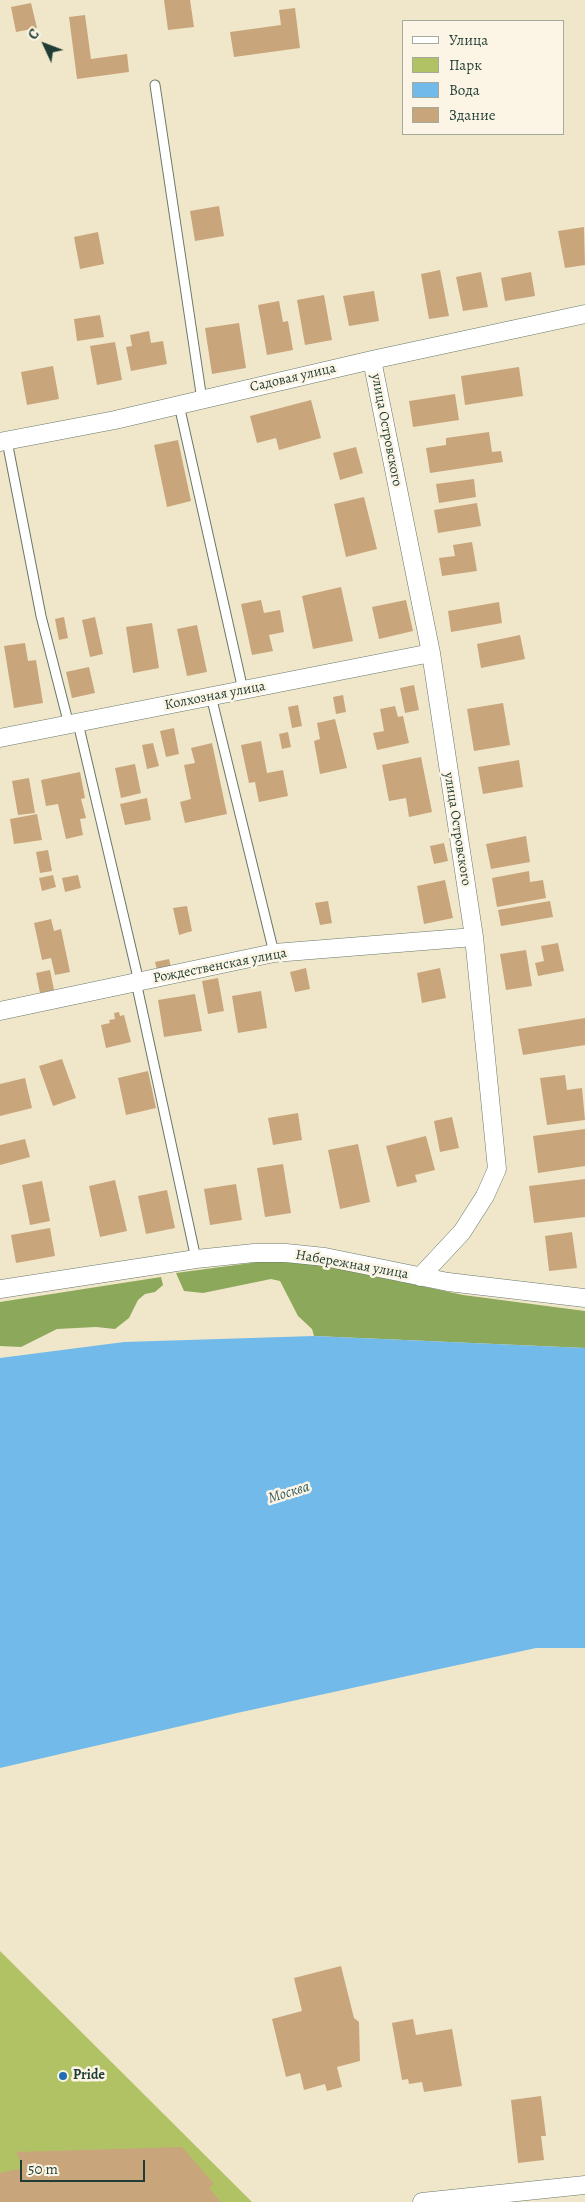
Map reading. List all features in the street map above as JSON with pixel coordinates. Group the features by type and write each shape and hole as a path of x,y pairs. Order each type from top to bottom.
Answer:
{"street":[{"name":"Садовая улица","path":"3,441 202,400 372,360 585,314"},
{"name":"улица Островского","path":"372,360 431,653 474,937 497,1169 485,1196 462,1232 420,1277"},
{"name":"Колхозная улица","path":"0,738 431,653"},
{"name":"Рождественская улица","path":"0,1011 274,953 474,937"},
{"name":"Набережная улица","path":"0,1289 196,1259 254,1253 286,1253 325,1258 420,1277 585,1298"},
{"path":"422,2202 585,2185"}],"lane":[{"path":"155,84 202,400"},
{"path":"179,405 243,690"},
{"path":"3,441 41,616 73,724 140,982 138,991 196,1259"},
{"path":"211,696 274,953"}],"green space":[{"path":"266,1261 323,1265 463,1295 585,1311 585,1348 314,1336 312,1329 298,1316 280,1281 271,1279 203,1293 184,1291 176,1273"},
{"path":"161,1277 163,1285 155,1292 145,1294 138,1300 129,1318 115,1329 96,1327 57,1329 21,1347 0,1346 0,1302"},
{"name":"Pride","path":"0,1951 252,2202 0,2202"}],"water":[{"name":"Москва","path":"314,1336 585,1348 585,1648 536,1648 237,1713 0,1768 0,1358 124,1342"}],"building":[{"path":"164,0 190,0 194,27 168,30"},
{"path":"31,3 37,28 16,32 11,7"},
{"path":"295,8 300,48 234,57 230,32 281,25 279,10"},
{"path":"85,15 91,59 127,54 129,72 77,79 69,17"},
{"path":"219,206 224,236 195,241 190,211"},
{"path":"584,227 585,265 565,268 558,231"},
{"path":"98,232 104,264 80,269 74,237"},
{"path":"440,270 449,316 429,319 421,274"},
{"path":"481,272 488,307 463,311 456,277"},
{"path":"531,272 535,296 505,301 501,278"},
{"path":"374,291 379,321 349,326 343,296"},
{"path":"324,295 332,340 305,345 297,300"},
{"path":"279,301 283,322 288,321 293,350 267,355 258,305"},
{"path":"100,315 104,337 77,341 74,319"},
{"path":"239,323 246,368 212,374 205,328"},
{"path":"149,331 151,343 163,341 167,364 131,371 126,347 132,346 130,335"},
{"path":"115,342 122,380 97,385 90,346"},
{"path":"53,366 59,399 27,405 21,372"},
{"path":"519,367 523,396 465,405 461,376"},
{"path":"455,394 459,420 413,427 409,401"},
{"path":"311,400 321,438 279,450 276,438 257,443 250,416"},
{"path":"489,432 492,452 501,451 503,462 430,473 426,448 446,445 446,438"},
{"path":"178,440 191,501 167,507 154,445"},
{"path":"356,447 363,473 340,480 333,453"},
{"path":"474,479 476,497 439,503 436,484"},
{"path":"364,497 377,549 346,557 334,504"},
{"path":"477,503 481,526 438,533 434,510"},
{"path":"472,542 477,571 442,576 439,558 455,556 453,545"},
{"path":"341,587 353,641 313,649 302,596"},
{"path":"261,600 264,613 280,610 284,632 269,635 273,651 252,655 241,604"},
{"path":"406,600 413,631 379,639 372,607"},
{"path":"499,602 502,623 451,632 448,611"},
{"path":"64,617 68,638 59,640 55,619"},
{"path":"95,617 103,654 90,657 82,620"},
{"path":"152,623 159,668 133,673 126,627"},
{"path":"197,625 207,672 187,676 177,629"},
{"path":"520,635 525,659 481,668 477,644"},
{"path":"25,643 28,661 36,660 43,703 14,708 4,646"},
{"path":"89,667 95,693 72,698 66,672"},
{"path":"414,685 419,710 405,713 400,688"},
{"path":"343,695 346,712 336,714 333,697"},
{"path":"503,703 510,745 474,751 467,709"},
{"path":"298,705 302,726 292,728 288,707"},
{"path":"395,706 398,717 403,716 409,743 377,750 373,733 384,731 380,709"},
{"path":"335,719 347,768 320,774 314,741 320,739 317,723"},
{"path":"174,728 179,754 166,757 160,731"},
{"path":"288,732 291,747 282,749 279,734"},
{"path":"261,741 267,773 283,770 288,796 259,802 255,782 249,783 241,745"},
{"path":"153,743 159,766 147,769 142,745"},
{"path":"212,743 227,814 185,823 180,802 191,799 184,765 195,763 191,748"},
{"path":"421,757 432,812 409,817 406,798 389,801 382,765"},
{"path":"519,760 523,787 483,794 478,767"},
{"path":"135,764 141,793 121,798 115,768"},
{"path":"80,772 85,798 81,799 86,818 80,819 83,835 66,839 58,804 46,806 41,780"},
{"path":"29,778 35,813 18,815 12,781"},
{"path":"147,798 151,820 125,825 120,804"},
{"path":"37,814 42,840 14,844 10,819"},
{"path":"526,836 530,862 491,869 486,844"},
{"path":"444,843 448,861 434,864 430,846"},
{"path":"48,850 52,871 40,873 36,852"},
{"path":"529,871 530,882 543,880 546,898 497,907 492,878"},
{"path":"53,875 56,887 42,891 39,878"},
{"path":"78,875 81,888 65,892 62,878"},
{"path":"445,880 453,918 424,924 417,886"},
{"path":"328,901 332,923 320,925 315,903"},
{"path":"550,901 553,917 501,926 498,910"},
{"path":"187,906 192,931 179,935 173,908"},
{"path":"51,919 54,931 61,929 70,972 55,975 51,958 42,960 34,923"},
{"path":"558,943 564,971 538,976 535,963 544,961 541,946"},
{"path":"526,950 532,986 506,990 500,954"},
{"path":"169,959 171,967 157,970 155,962"},
{"path":"306,968 310,989 295,992 290,972"},
{"path":"440,968 446,998 422,1003 417,973"},
{"path":"50,970 54,990 40,993 36,973"},
{"path":"218,978 224,1011 208,1014 202,981"},
{"path":"261,991 267,1028 238,1033 232,996"},
{"path":"195,994 202,1031 164,1037 158,1000"},
{"path":"119,1012 120,1016 124,1015 131,1042 106,1048 101,1025 110,1023 109,1020 115,1019 114,1013"},
{"path":"585,1018 585,1045 523,1055 518,1029"},
{"path":"62,1059 76,1098 53,1106 39,1066"},
{"path":"148,1071 156,1108 126,1115 118,1078"},
{"path":"565,1075 567,1090 582,1088 585,1120 547,1125 540,1078"},
{"path":"25,1078 32,1108 0,1116 0,1084"},
{"path":"298,1113 302,1140 273,1145 268,1118"},
{"path":"452,1117 459,1148 440,1152 434,1121"},
{"path":"585,1129 585,1166 538,1173 533,1136"},
{"path":"426,1136 435,1170 415,1175 417,1182 397,1187 386,1146"},
{"path":"25,1139 30,1157 0,1165 0,1145"},
{"path":"358,1144 370,1202 340,1209 328,1150"},
{"path":"283,1164 291,1213 265,1217 257,1168"},
{"path":"585,1179 585,1217 534,1223 529,1186"},
{"path":"115,1180 127,1231 100,1237 89,1186"},
{"path":"42,1181 50,1221 30,1225 22,1185"},
{"path":"236,1184 242,1220 210,1225 204,1189"},
{"path":"167,1190 175,1228 146,1234 138,1196"},
{"path":"50,1228 55,1256 16,1263 11,1235"},
{"path":"572,1232 577,1268 549,1271 545,1236"},
{"path":"341,1966 354,2018 359,2022 360,2061 337,2067 342,2087 327,2091 325,2084 304,2090 300,2073 286,2077 272,2019 302,2011 294,1978"},
{"path":"413,2019 416,2035 452,2029 462,2086 424,2092 422,2082 409,2084 408,2079 402,2080 392,2023"},
{"path":"541,2096 546,2136 541,2136 544,2160 518,2163 511,2100"},
{"path":"182,2147 214,2184 209,2188 221,2202 0,2202 0,2173 24,2168 16,2152"}],"place":[{"name":"Pride","path":"63,2076"}]}
